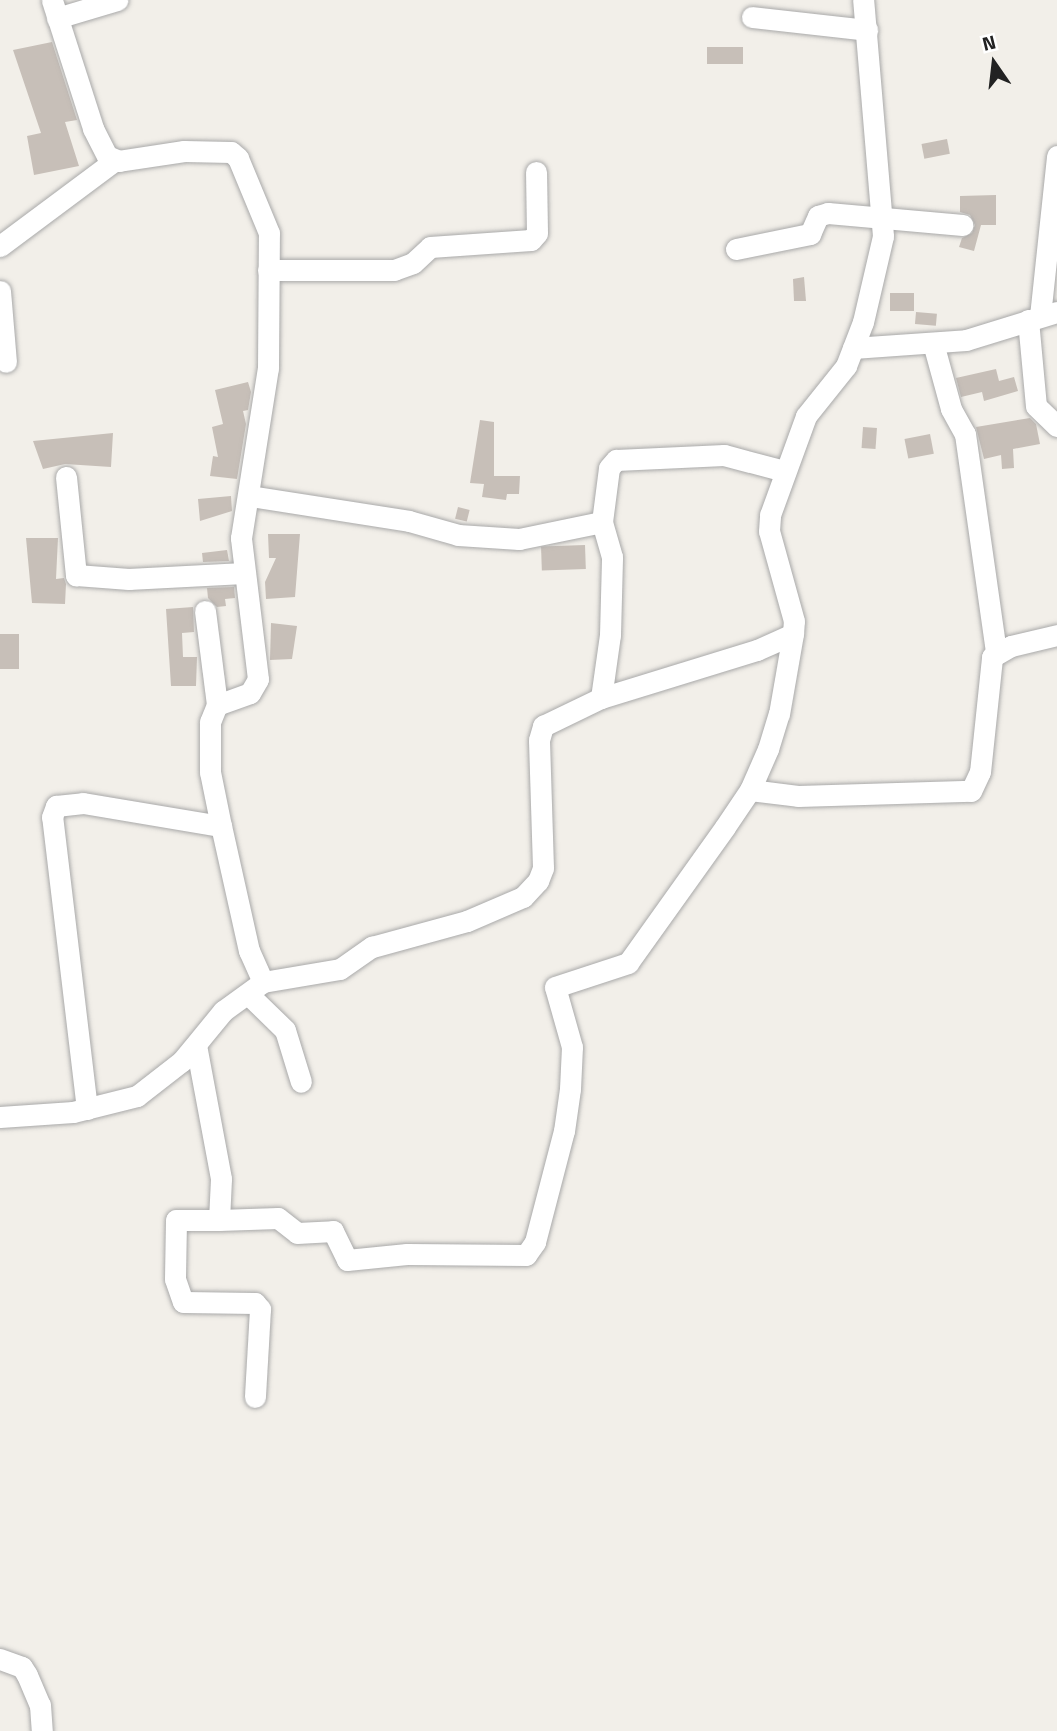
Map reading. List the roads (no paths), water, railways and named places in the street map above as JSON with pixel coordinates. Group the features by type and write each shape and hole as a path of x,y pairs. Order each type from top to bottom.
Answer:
{"street":[{"path":"114,161 104,153 93,128 54,9 117,0"},
{"path":"255,1397 260,1309 255,1303 183,1302 175,1279 176,1220 278,1218 297,1233 333,1231 348,1260 407,1254 517,1257 530,1252 564,1131 572,1069 572,1047 555,987 628,963 750,790 779,714 793,634 792,607 769,531 784,471 806,416 846,366 880,258 883,216 863,0"},
{"path":"752,17 867,30"},
{"path":"0,246 10,234 114,161 184,151 223,150 235,155 264,215 268,270 268,368 242,538 243,573 258,679 250,693 217,705"},
{"path":"1057,156 1036,406 1057,425"},
{"path":"268,270 394,270 414,263 430,247 531,240 537,233 536,172"},
{"path":"736,249 810,234 821,214 883,216 962,225"},
{"path":"0,291 6,362"},
{"path":"853,348 966,340 1042,316"},
{"path":"750,790 798,796 971,791 980,772 990,664 996,653 965,435 951,409 933,343"},
{"path":"601,698 610,635 612,557 602,522 609,468 616,460 724,455 784,471"},
{"path":"66,477 76,575 128,579 243,573"},
{"path":"250,496 482,537 519,539 602,522"},
{"path":"205,611 217,705 210,722 210,772 221,826 256,988 285,1030 301,1082"},
{"path":"0,1117 87,1110 137,1096 155,1085 196,1045 223,1011 256,988 340,969 372,947 467,921 523,897 538,881 543,868 541,732 555,716 601,698 757,650 793,634"},
{"path":"996,653 1057,635"},
{"path":"87,1110 52,817 57,806 83,803 221,826"},
{"path":"196,1045 221,1179 219,1220"},
{"path":"0,1659 22,1667 27,1675 40,1705 42,1731"}]}
